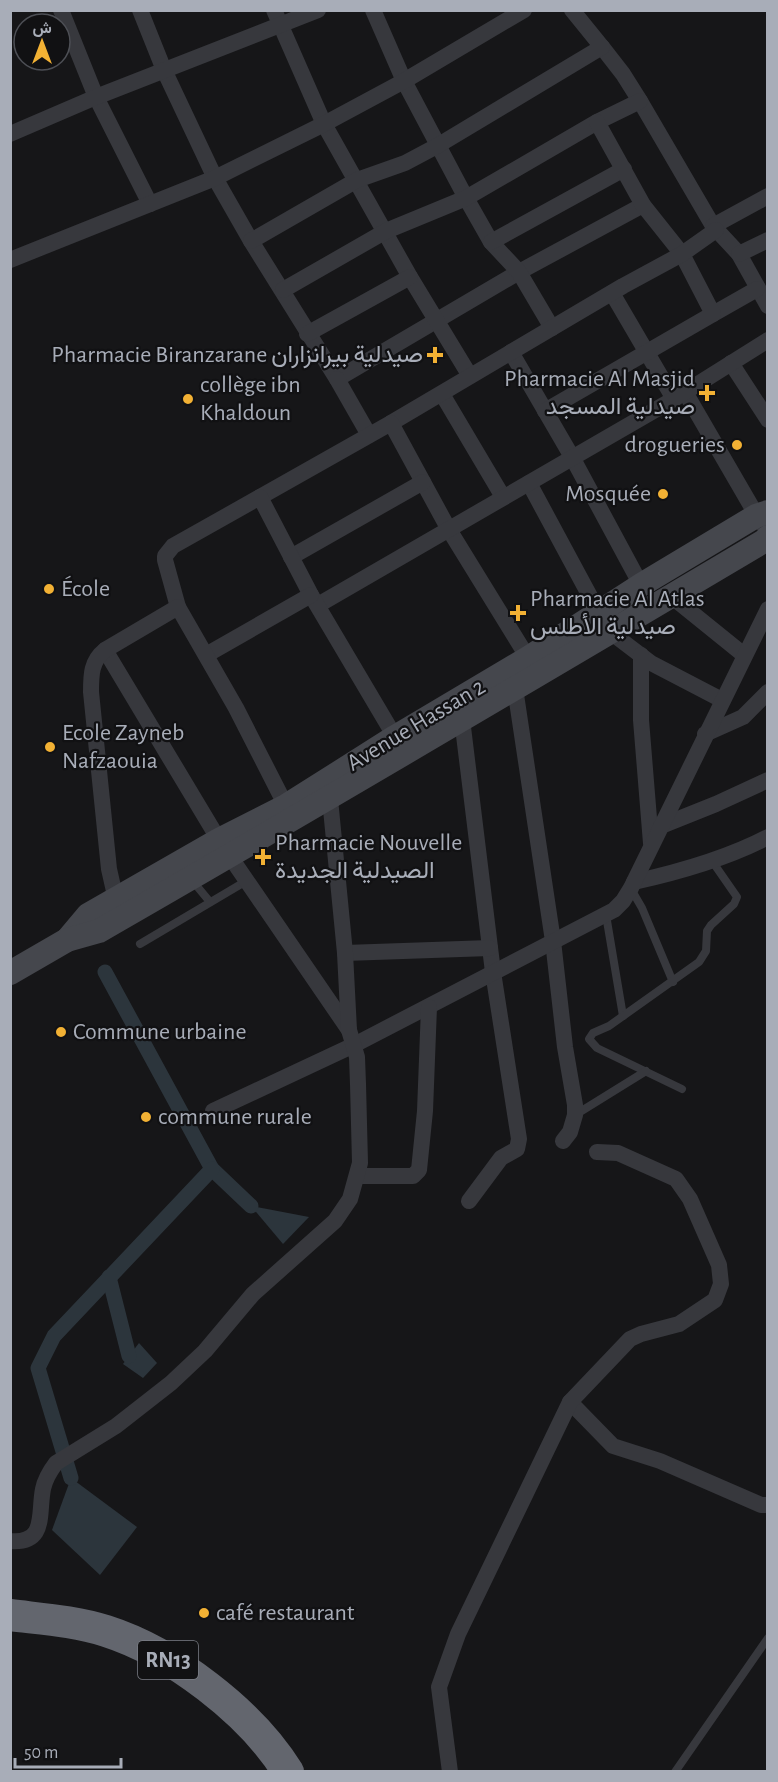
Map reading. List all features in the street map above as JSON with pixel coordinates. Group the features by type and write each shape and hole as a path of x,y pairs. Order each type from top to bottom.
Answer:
{"highway":[{"name":"RN13","path":"10,1615 66,1622 104,1630 155,1652 207,1687 236,1710 288,1772"},
{"name":"RN13","path":"10,1629 105,1645 135,1656 161,1671 218,1712 242,1733 272,1772"}],"main road":[{"name":"Avenue Hassan 2","path":"67,940 88,915 224,847 330,799 515,688 604,622 641,585 732,531 765,525"},
{"name":"Avenue Hassan 2","path":"10,973 67,940 99,931 190,879 224,847 286,806 395,737 528,658 604,622 671,596 747,551 765,525"},
{"path":"732,531 747,551"}],"street":[{"path":"61,10 96,97 150,204"},
{"path":"140,10 164,70 215,178 369,435"},
{"path":"10,134 164,70 278,17 318,10"},
{"path":"373,10 404,81 466,198 491,242 519,272 552,328"},
{"path":"10,260 215,178 404,81 524,10"},
{"path":"572,10 623,74 715,228 739,254 757,290 768,306"},
{"path":"278,17 324,124 410,277 470,376"},
{"path":"251,241 357,180 405,163 437,146 602,47"},
{"path":"283,290 386,231 466,198 640,101"},
{"path":"597,123 643,205 682,254 713,314"},
{"path":"491,242 624,169"},
{"path":"286,806 236,708 178,607 165,560 168,551 173,546 682,254 715,228 768,196"},
{"path":"337,379 519,272 643,205"},
{"path":"739,254 768,240"},
{"path":"307,334 410,277"},
{"path":"545,411 757,290"},
{"path":"612,293 647,351 765,525"},
{"path":"206,655 314,600 529,483 679,396 768,340"},
{"path":"510,352 572,457 641,585"},
{"path":"731,363 768,420"},
{"path":"441,394 503,497"},
{"path":"391,423 448,528 528,658"},
{"path":"291,557 423,482"},
{"path":"529,483 604,622 641,656 722,700"},
{"path":"260,497 314,600 395,737"},
{"path":"671,596 744,656"},
{"path":"116,900 109,869 91,692 91,670 97,656 105,650 178,607"},
{"path":"213,1111 352,1038 429,1007 606,915 623,902 768,609"},
{"path":"105,650 224,847 352,1038"},
{"path":"641,656 641,720 651,845"},
{"path":"515,688 553,941 575,1115 570,1132 563,1141"},
{"path":"705,735 742,717 768,692"},
{"path":"462,719 493,972 519,1144 515,1151 501,1158 469,1201"},
{"path":"661,826 768,780"},
{"path":"10,1541 24,1540 35,1534 43,1489 49,1472 56,1463 116,1426 171,1383 195,1361 253,1294 335,1221 350,1199 357,1176 360,1154 357,1057 352,1038 330,799"},
{"path":"632,885 711,860 768,837"},
{"path":"345,953 490,948"},
{"path":"357,1176 413,1176 419,1170 425,1111 429,1007"},
{"path":"450,1772 439,1687 458,1634 570,1402 630,1339 680,1324 715,1300 721,1284 717,1257 690,1199 676,1179 618,1153 597,1152"},
{"path":"570,1402 613,1446 660,1461 761,1505 768,1505"}],"lane":[{"path":"682,1089 597,1048 589,1039 593,1033 673,982 704,956 707,947 707,931 737,899 711,860"},
{"path":"190,879 210,902"},
{"path":"140,944 248,880"},
{"path":"632,885 673,982"},
{"path":"606,915 623,1016"},
{"path":"575,1115 646,1071"},
{"path":"675,1772 768,1638"}],"shaded area":[{"path":"251,1206 309,1217 283,1244"},
{"path":"139,1343 157,1363 143,1378 123,1364"},
{"path":"71,1478 137,1527 100,1575 52,1530"}],"waterway":[{"path":"105,972 212,1169 251,1206"},
{"path":"71,1478 38,1368 54,1336 212,1169"},
{"path":"109,1277 129,1356"}],"place":[{"name":"Pharmacie Biranzarane صيدلية بيرانزاران","path":"435,355"},
{"name":"Pharmacie Al Masjid صيدلية المسجد","path":"707,393"},
{"name":"collège ibn Khaldoun","path":"188,399"},
{"name":"drogueries","path":"737,445"},
{"name":"Mosquée","path":"663,494"},
{"name":"École","path":"49,589"},
{"name":"Pharmacie Al Atlas صيدلية الأطلس","path":"518,613"},
{"name":"Ecole Zayneb Nafzaouia","path":"50,747"},
{"name":"Pharmacie Nouvelle الصيدلية الجديدة","path":"263,857"},
{"name":"Commune urbaine","path":"61,1032"},
{"name":"commune rurale","path":"146,1117"},
{"name":"café restaurant","path":"204,1613"}]}
